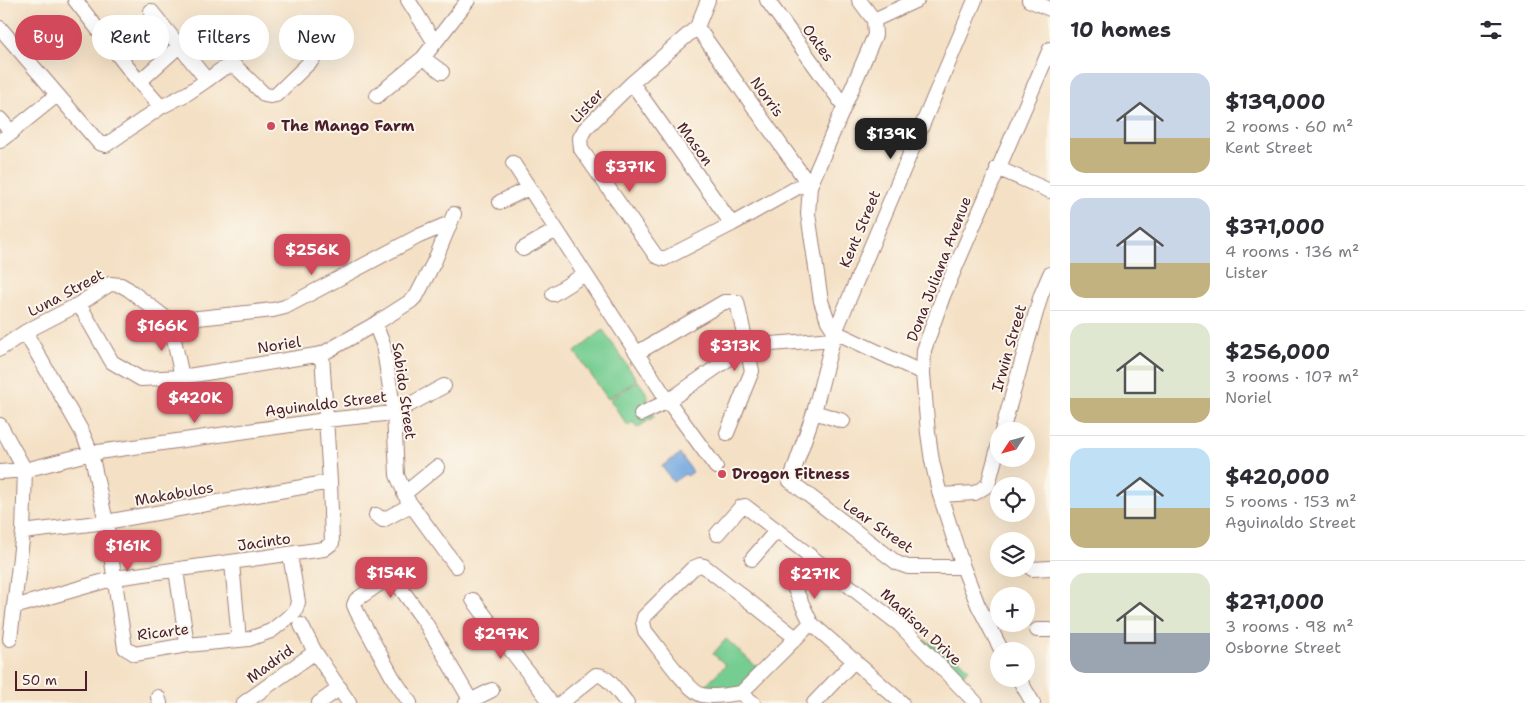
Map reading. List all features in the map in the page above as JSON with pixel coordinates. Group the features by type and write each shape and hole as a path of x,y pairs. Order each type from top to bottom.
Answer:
{"street":[{"path":"75,0 161,107"},
{"path":"408,0 435,43"},
{"path":"377,96 423,58 468,0"},
{"name":"Lister","path":"708,0 697,27 632,83 585,129 580,144 581,149 656,256 664,259 809,184"},
{"name":"Oates","path":"767,0 844,106"},
{"path":"834,336 821,301 808,214 809,184 875,35 874,20 859,0"},
{"path":"874,20 917,0"},
{"name":"Kent Street","path":"834,336 975,0"},
{"path":"1029,0 1050,9"},
{"path":"152,11 179,45"},
{"name":"Norris","path":"697,27 809,184"},
{"path":"0,28 99,143 109,144 161,107 188,93 227,66 236,67 265,94 271,96 276,95 313,60"},
{"path":"139,82 179,47"},
{"name":"Dona Juliana Avenue","path":"997,642 978,604 963,568 940,495 932,462 928,432 923,373 924,350 928,333 997,168 1050,49"},
{"path":"423,58 442,72"},
{"path":"192,60 208,80"},
{"name":"Mason","path":"632,83 732,224"},
{"path":"0,141 57,95"},
{"path":"0,119 12,133"},
{"path":"513,163 668,401 716,467"},
{"path":"997,168 1050,191"},
{"path":"500,202 529,188"},
{"name":"Noriel","path":"79,304 112,362 141,379 182,377 322,354 411,302 417,295 435,260 452,218 285,307 273,310 170,321"},
{"path":"523,248 556,230"},
{"path":"553,294 585,274"},
{"name":"Irwin Street","path":"1005,422 1041,294 1050,274"},
{"name":"Luna Street","path":"0,349 25,332 79,304 110,284 121,285 128,289 170,321"},
{"path":"637,353 724,302 737,302 752,371 727,433"},
{"path":"170,321 182,377"},
{"name":"Sabido Street","path":"375,324 383,344 394,413 397,475 408,500 456,566"},
{"name":"Ricarte","path":"25,332 82,432 90,453 106,522 125,648 135,654 187,645 249,639 271,631 295,612 298,602 290,555"},
{"path":"641,414 668,401 746,346 834,336 923,373"},
{"name":"Lear Street","path":"834,336 814,412 790,481 897,563 908,567 963,568"},
{"name":"Jacinto","path":"14,607 115,578 324,549 332,542 322,354"},
{"name":"Aguinaldo Street","path":"0,472 25,470 90,453 326,420 394,413 444,386"},
{"path":"814,412 843,421"},
{"path":"0,425 25,470 24,532 10,640"},
{"path":"376,515 383,520 408,500 438,467"},
{"name":"Makabulos","path":"24,532 106,522 330,482"},
{"path":"940,495 975,493 990,489"},
{"name":"Madison Drive","path":"717,534 741,506 745,506 811,558 856,590 900,626 976,703"},
{"path":"752,560 777,530"},
{"path":"811,558 793,585 811,623 855,660 898,702"},
{"path":"232,562 239,640"},
{"path":"796,638 704,566 700,565 693,568 644,617 643,622 645,631 690,688 701,695 713,696 741,693 796,638 811,623"},
{"path":"1035,569 1050,568"},
{"path":"176,570 187,645"},
{"path":"410,703 356,612 354,604 356,600 385,580 397,583 425,622 469,702 492,690"},
{"path":"473,600 551,703"},
{"path":"301,625 315,652 349,703"},
{"name":"Madrid","path":"244,703 315,652"},
{"path":"814,703 855,660"},
{"path":"561,703 596,675 603,675 627,703"},
{"path":"1022,687 1028,701"},
{"path":"319,703 340,688"},
{"path":"741,693 753,703"}],"green space":[{"path":"603,330 637,380 608,399 575,352"},
{"path":"638,381 648,395 647,407 655,416 637,428 633,422 628,426 610,400"},
{"path":"726,639 759,669 740,688 713,691 702,688 726,665 713,654"},
{"path":"925,640 945,652 953,653 969,669 959,678 922,642"}],"water":[{"path":"680,454 693,472 687,476 685,474 673,482 662,466"}],"place":[{"name":"The Mango Farm","path":"271,126"},
{"name":"Drogon Fitness","path":"722,474"}]}
